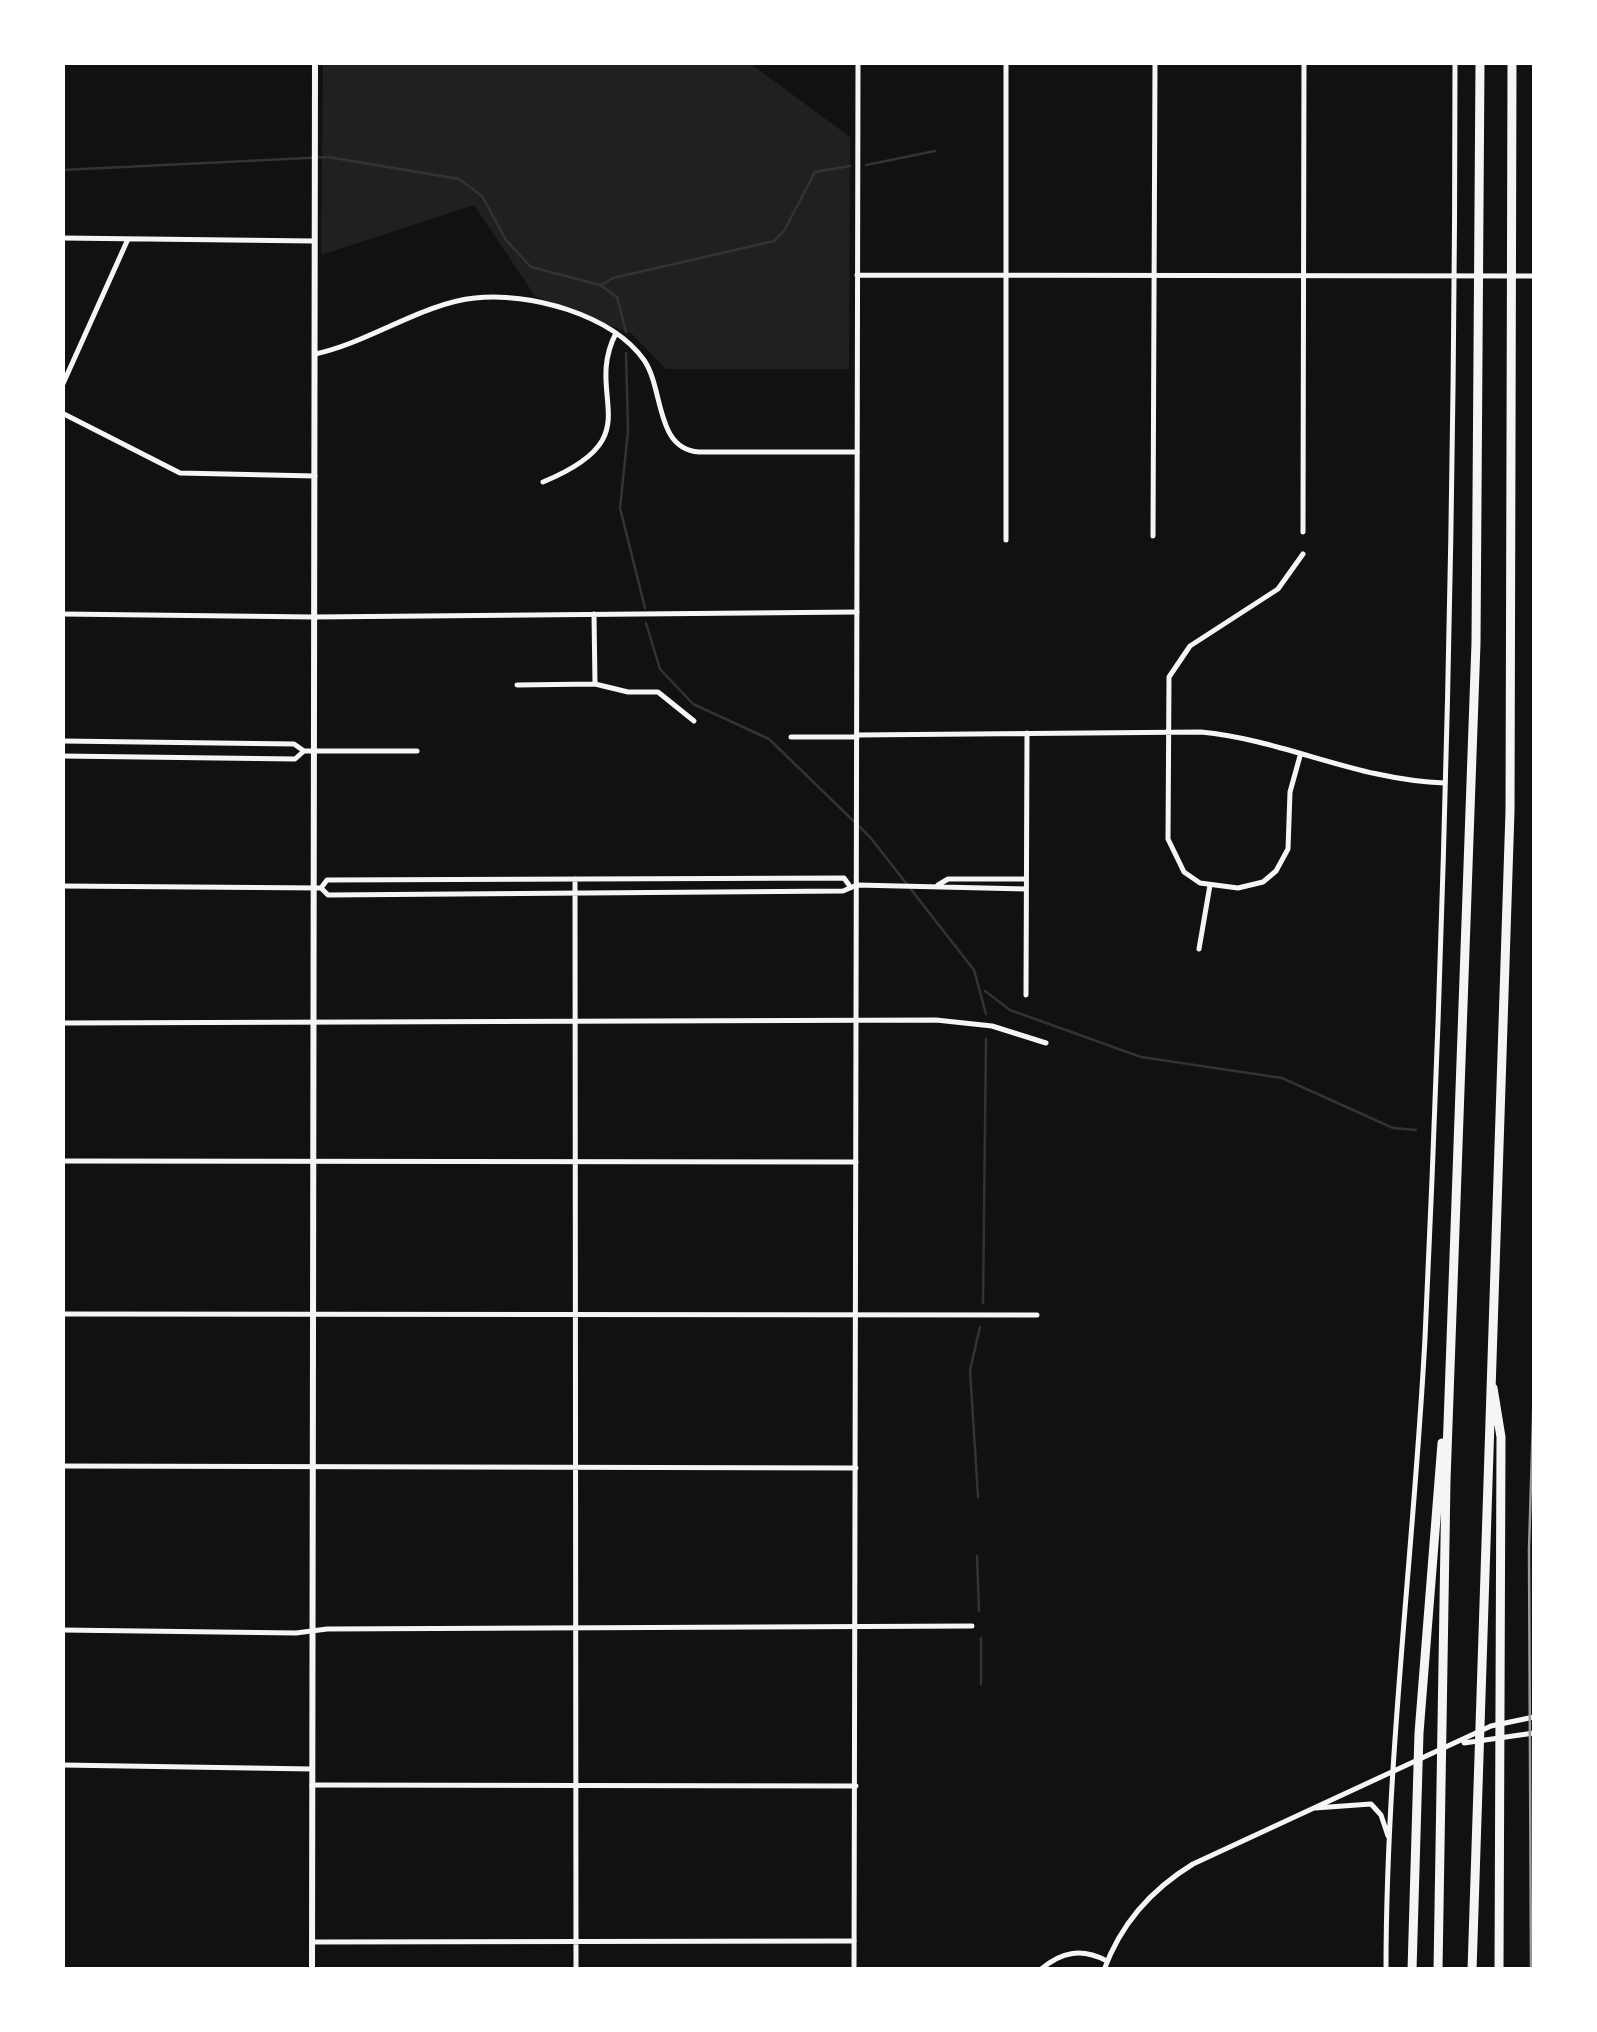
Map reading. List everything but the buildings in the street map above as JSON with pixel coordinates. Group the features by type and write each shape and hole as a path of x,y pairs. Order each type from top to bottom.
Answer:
{"highway":[{"path":"1438,1970 1442,1728 1476,674 1480,62"},
{"path":"1472,1970 1510,792 1512,62"},
{"path":"1412,1970 1419,1733 1454,1337"},
{"path":"1490,1365 1501,1437 1503,1712 1499,1970"}],"main road":[{"path":"312,1970 315,62"}],"street":[{"path":"854,1970 853,885 857,837 858,62"},
{"path":"1006,62 1006,540"},
{"path":"1153,536 1155,62"},
{"path":"1303,532 1304,62"},
{"path":"1386,1970 1392,1769 1422,1386 1445,783 1455,62"},
{"path":"62,238 315,241"},
{"path":"62,386 128,239"},
{"path":"858,275 1534,276"},
{"path":"315,354 474,298 530,302 616,333 645,361 668,433 680,447 699,452 858,452"},
{"path":"542,482 587,459 604,435 610,412 609,348 616,333"},
{"path":"62,413 180,473 315,476"},
{"path":"1300,756 1290,792 1288,849 1280,866 1251,886 1210,885 1184,872 1170,850 1169,677 1182,653 1278,588 1303,554"},
{"path":"62,614 314,617 857,612"},
{"path":"594,614 594,684"},
{"path":"517,684 594,684 662,694 694,720"},
{"path":"791,737 1168,732 1237,736 1380,778 1445,783"},
{"path":"1026,995 1027,734"},
{"path":"62,742 294,744 304,752"},
{"path":"62,756 295,759 304,752 417,751"},
{"path":"719,892 720,878"},
{"path":"316,888 327,880 844,878 853,885"},
{"path":"575,879 576,1970"},
{"path":"938,885 948,879 1026,879"},
{"path":"443,880 443,894"},
{"path":"62,886 316,888 328,895 844,891 853,885 1026,890"},
{"path":"1199,949 1210,885"},
{"path":"62,1023 856,1020 978,1024 1046,1043"},
{"path":"62,1161 856,1162"},
{"path":"62,1314 1036,1316"},
{"path":"62,1466 856,1468"},
{"path":"62,1630 972,1626"},
{"path":"1104,1970 1122,1931 1160,1887 1193,1864 1492,1726 1534,1718"},
{"path":"1461,1743 1534,1733"},
{"path":"62,1765 312,1769"},
{"path":"312,1785 856,1786"},
{"path":"1307,1810 1371,1804 1379,1811 1390,1839"},
{"path":"312,1942 855,1941"},
{"path":"1040,1970 1072,1952 1090,1953 1107,1961"}],"shaded area":[{"path":"323,63 750,63 850,137 849,369 666,369 632,334 535,296 474,205 321,255"}],"waterway":[{"path":"866,165 935,151"},
{"path":"62,170 328,157 459,179 482,196 506,240 531,267 600,285 617,297 626,332"},
{"path":"601,285 613,278 774,241 784,231 815,172 850,166"},
{"path":"626,353 628,431 620,508 645,608"},
{"path":"646,623 660,669 693,704 769,739 870,837 974,970 986,1014"},
{"path":"985,991 1010,1010 1141,1057 1282,1078 1393,1128 1416,1130"},
{"path":"983,1303 986,1039"},
{"path":"978,1497 970,1370 980,1327"},
{"path":"977,1556 979,1611"},
{"path":"981,1638 981,1684"}],"railway":[{"path":"1531,1970 1529,1549 1534,1384"}]}
